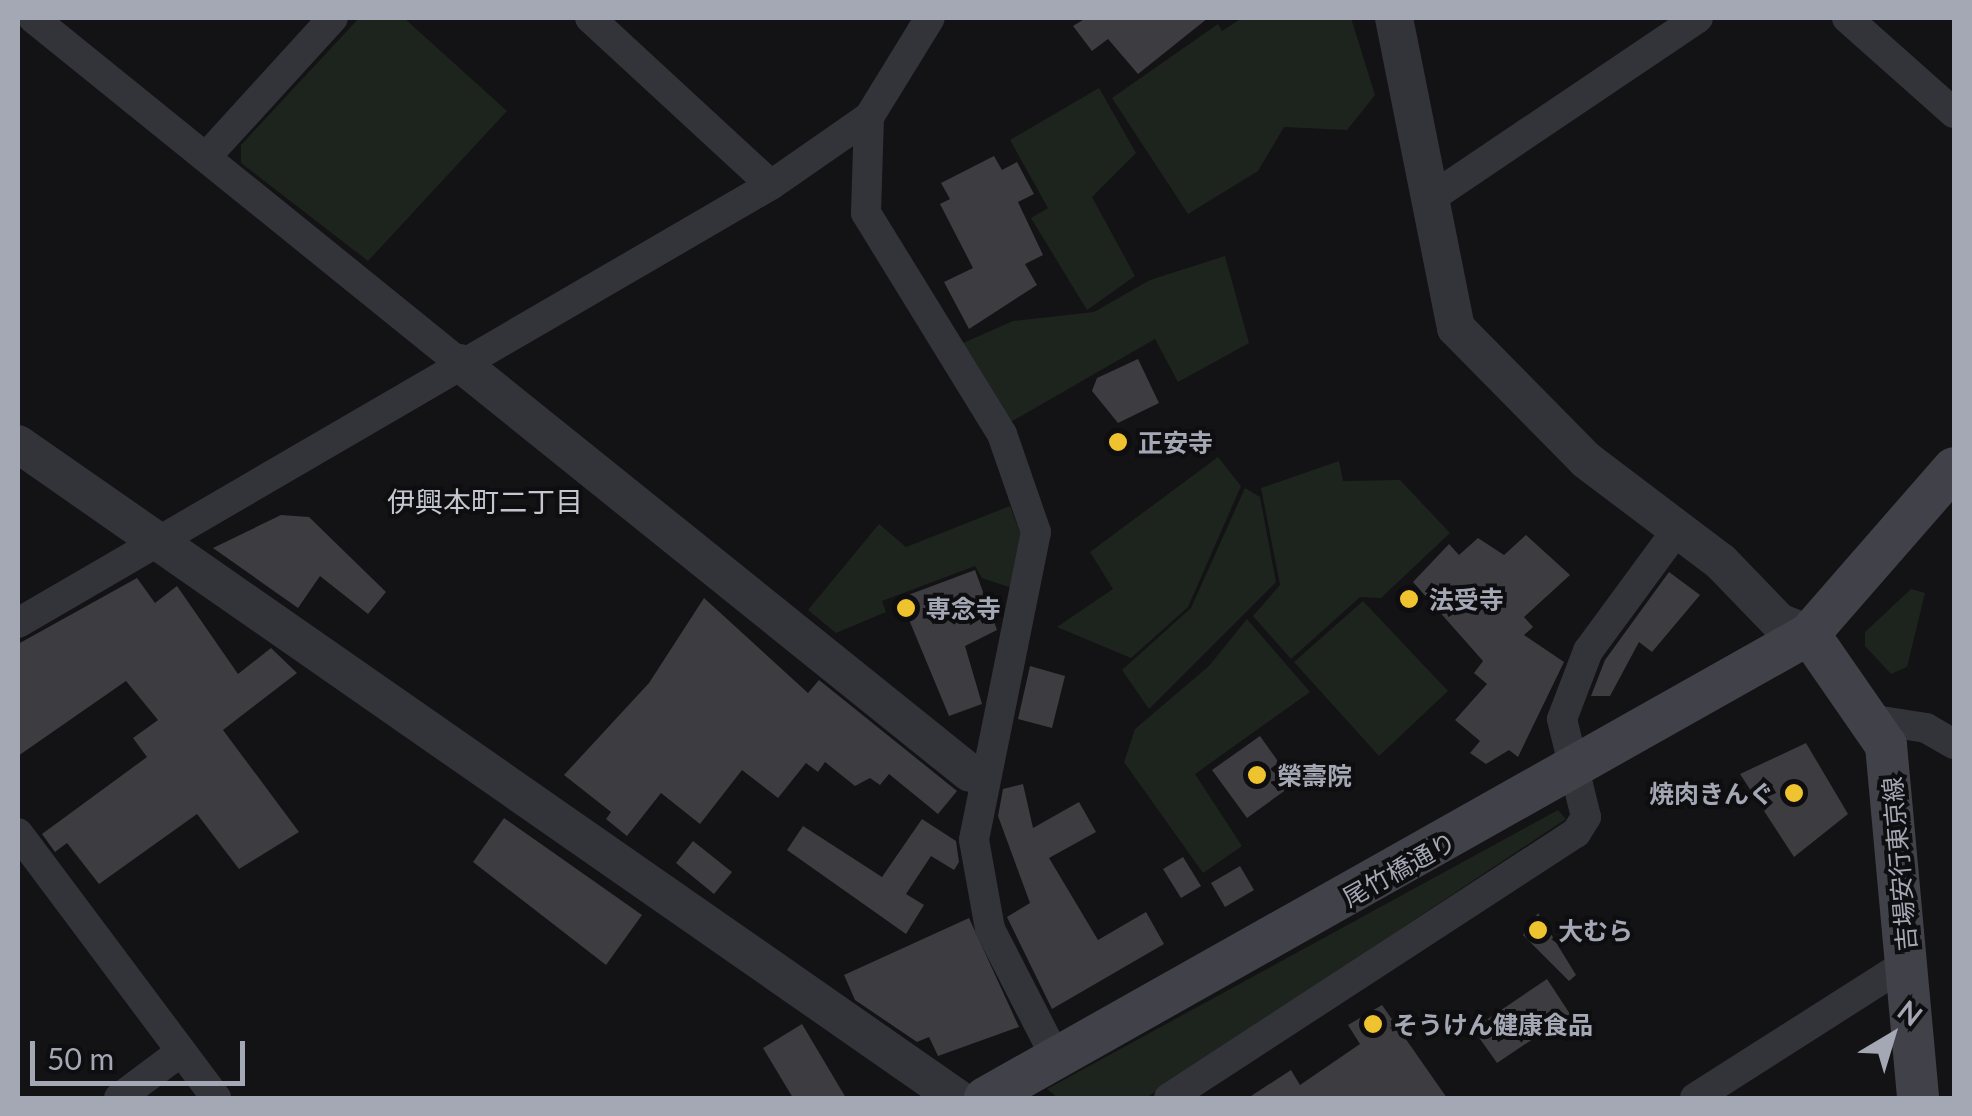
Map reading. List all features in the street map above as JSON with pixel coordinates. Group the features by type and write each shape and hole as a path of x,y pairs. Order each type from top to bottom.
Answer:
{"main road":[{"path":"1809,634 1954,468"},
{"name":"吉場安行東京線","path":"1809,634 1875,720 1894,781 1918,1098"},
{"name":"尾竹橋通り","path":"985,1098 1573,772 1809,634"}],"street":[{"path":"33,18 977,776"},
{"path":"206,157 334,18"},
{"path":"590,18 771,185"},
{"path":"18,623 771,185 870,117 930,18"},
{"path":"1394,18 1431,198 1445,299 1474,354 1779,622 1809,634"},
{"path":"1431,198 1698,18"},
{"path":"1847,18 1954,114"},
{"path":"870,117 866,213 1002,434 1036,532 977,776 974,840 982,906 1057,1060"},
{"path":"18,444 957,1098"},
{"path":"1169,1098 1576,833 1586,817 1562,719 1588,651 1676,531"},
{"path":"1875,720 1926,728 1954,744"},
{"path":"18,833 178,1054 216,1098"},
{"path":"1695,1098 1907,964"},
{"path":"119,1098 178,1054"}],"shaded area":[{"path":"359,18 404,18 507,111 368,261 241,163 241,145"},
{"path":"1242,18 1351,18 1375,95 1347,130 1284,127 1258,171 1188,214 1112,98 1218,24 1222,31"},
{"path":"1099,88 1136,153 1092,197 1135,276 1087,310 1031,218 1048,208 1010,140"},
{"path":"1225,256 1249,343 1178,382 1155,339 1009,423 961,344 1013,321 1094,312 1150,280"},
{"path":"1218,457 1241,486 1188,607 1131,658 1057,627 1113,589 1090,552"},
{"path":"1339,461 1343,481 1400,480 1450,533 1381,598 1360,597 1291,659 1253,616 1280,585 1261,488"},
{"path":"1245,488 1260,497 1276,582 1149,709 1122,670 1191,608"},
{"path":"1010,506 1023,540 1015,589 982,578 975,566 882,601 886,612 836,633 808,610 879,524 906,547"},
{"path":"1911,589 1925,593 1907,667 1891,674 1865,646 1865,632"},
{"path":"1363,601 1448,691 1379,756 1294,662"},
{"path":"1247,619 1310,692 1195,774 1242,846 1203,873 1124,762 1135,729 1209,666"},
{"path":"1558,810 1566,819 1146,1098 1058,1098 1047,1089"}],"building":[{"path":"1086,18 1208,18 1138,74 1108,39 1092,51 1073,26"},
{"path":"994,156 1002,170 1017,162 1034,194 1018,202 1043,255 1025,264 1037,285 969,329 944,282 973,268 940,204 950,199 941,183"},
{"path":"1138,359 1159,403 1118,423 1092,391 1097,378"},
{"path":"281,515 309,517 386,592 368,614 320,576 298,608 213,548"},
{"path":"1526,535 1570,575 1524,617 1533,627 1524,635 1564,662 1518,757 1509,750 1486,764 1470,753 1480,741 1455,720 1487,684 1474,673 1483,661 1413,582 1449,544 1459,555 1478,538 1504,555"},
{"path":"975,570 997,630 965,646 982,704 949,716 900,598"},
{"path":"1669,572 1700,595 1652,652 1639,642 1610,696 1591,696 1605,660"},
{"path":"137,578 155,603 177,586 238,674 271,648 297,673 223,730 299,832 239,869 197,814 99,884 67,843 55,852 42,834 147,757 133,738 158,720 126,681 18,756 18,644"},
{"path":"704,598 808,693 819,680 957,791 938,814 889,774 880,785 870,778 855,786 825,762 818,772 806,763 778,798 742,770 700,824 661,793 627,836 606,819 611,812 564,775 649,683"},
{"path":"1030,666 1065,676 1052,728 1018,719"},
{"path":"1260,736 1294,784 1247,818 1212,770"},
{"path":"1806,743 1848,814 1794,857 1740,774"},
{"path":"1023,784 1033,828 1079,802 1096,832 1049,858 1098,940 1146,912 1164,944 1052,1009 1007,917 1030,903 998,816 1003,789"},
{"path":"504,818 642,915 606,965 473,862"},
{"path":"922,819 956,841 959,862 954,870 931,856 906,894 924,905 906,934 787,850 803,826 882,877"},
{"path":"693,841 732,872 714,894 676,863"},
{"path":"1183,857 1201,886 1181,898 1163,869"},
{"path":"1240,866 1254,890 1225,907 1211,883"},
{"path":"1538,913 1576,975 1569,981 1523,935"},
{"path":"969,918 1019,1027 938,1056 929,1037 917,1042 855,1000 844,975"},
{"path":"1547,979 1570,1014 1497,1063 1473,1029"},
{"path":"1382,1005 1447,1098 1248,1098 1291,1070 1300,1085 1360,1044 1348,1025"},
{"path":"802,1024 846,1098 793,1098 763,1048"}],"place":[{"name":"正安寺","path":"1118,442"},
{"name":"法受寺","path":"1409,599"},
{"name":"専念寺","path":"906,608"},
{"name":"榮壽院","path":"1257,775"},
{"name":"焼肉きんぐ","path":"1794,793"},
{"name":"大むら","path":"1538,930"},
{"name":"そうけん健康食品","path":"1373,1024"}],"district":[{"name":"伊興本町二丁目","path":"485,501"}]}
